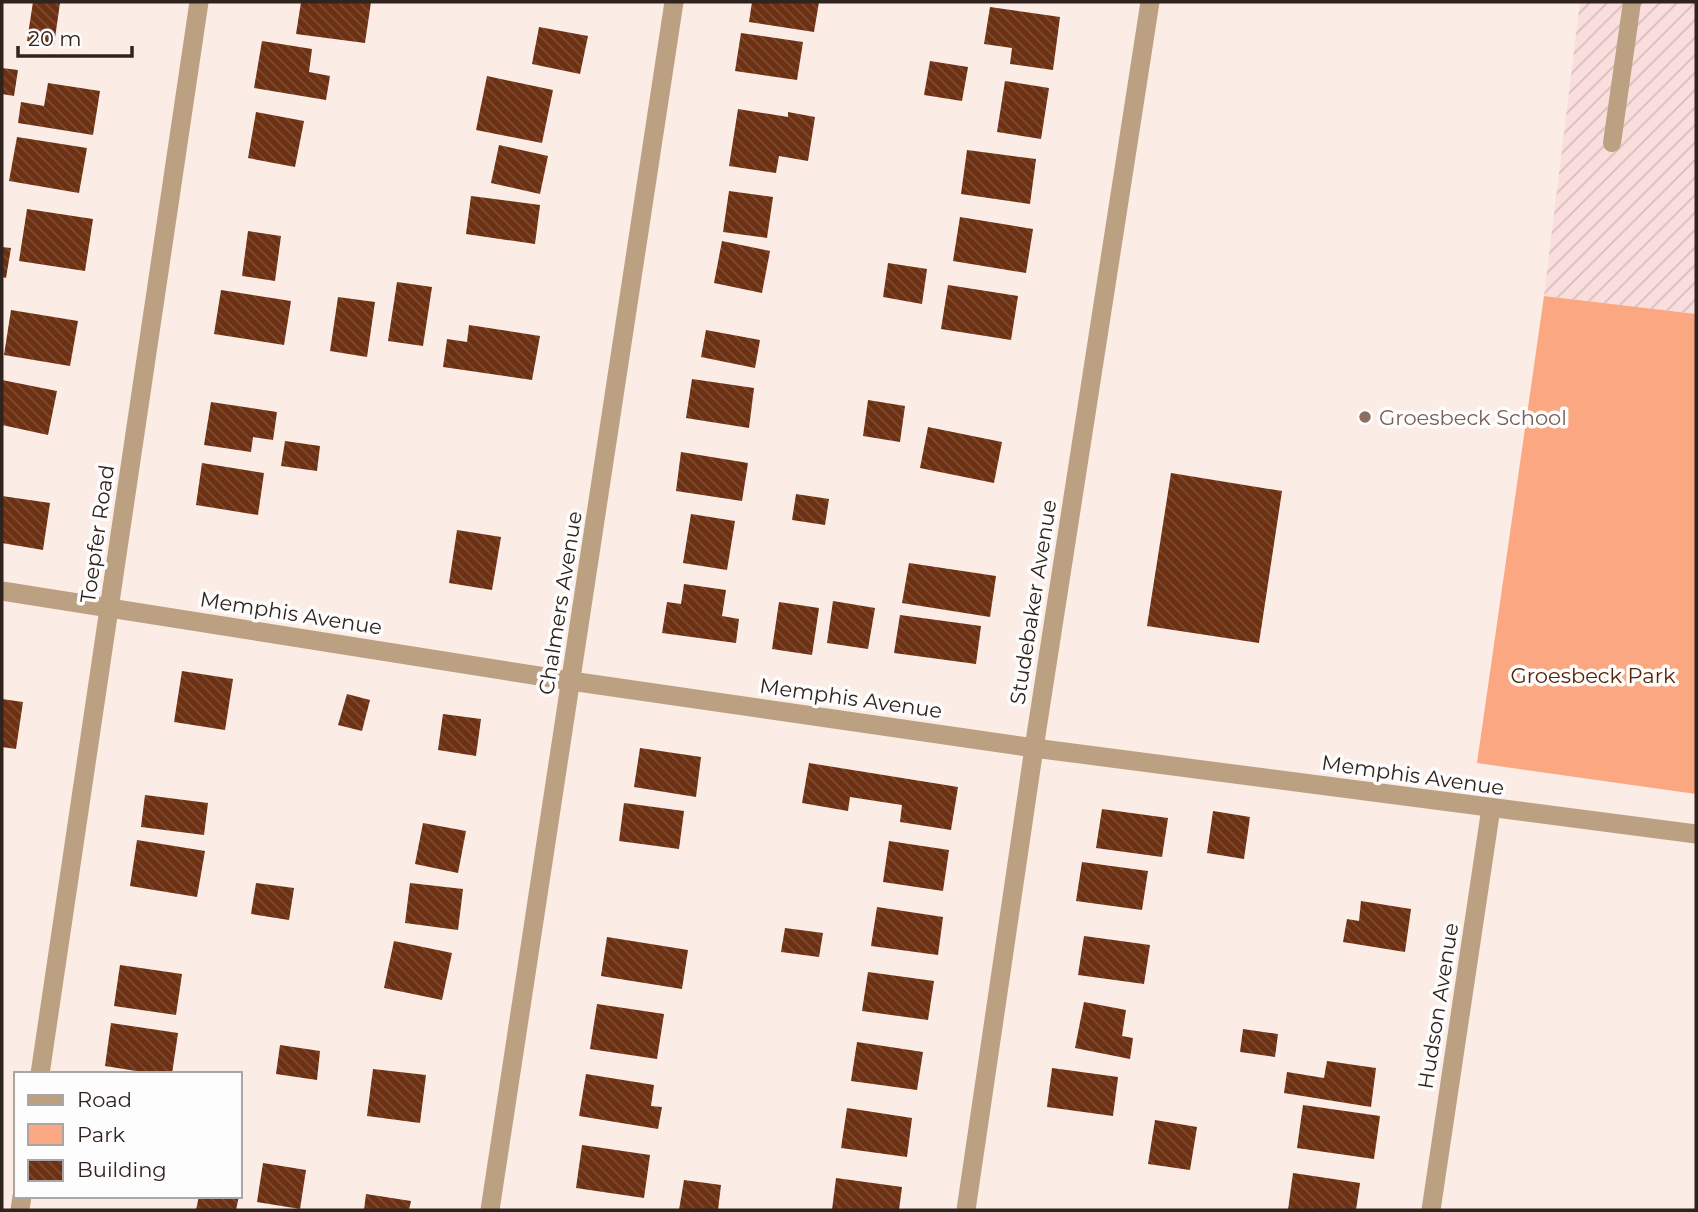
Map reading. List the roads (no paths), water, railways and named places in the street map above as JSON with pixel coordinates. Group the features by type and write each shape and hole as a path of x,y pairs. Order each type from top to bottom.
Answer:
{"street":[{"name":"Toepfer Road","path":"40,1072 199,2"},
{"name":"Chalmers Avenue","path":"489,1210 674,2"},
{"name":"Studebaker Avenue","path":"966,1210 1034,748 1150,2"},
{"name":"Memphis Avenue","path":"2,591 571,681 1034,748 1696,834"},
{"name":"Hudson Avenue","path":"1431,1210 1491,808"}],"lane":[{"path":"1612,143 1632,2"}],"place":[{"name":"Groesbeck School","path":"1365,417"}],"park label":[{"name":"Groesbeck Park","path":"1593,675"}]}
